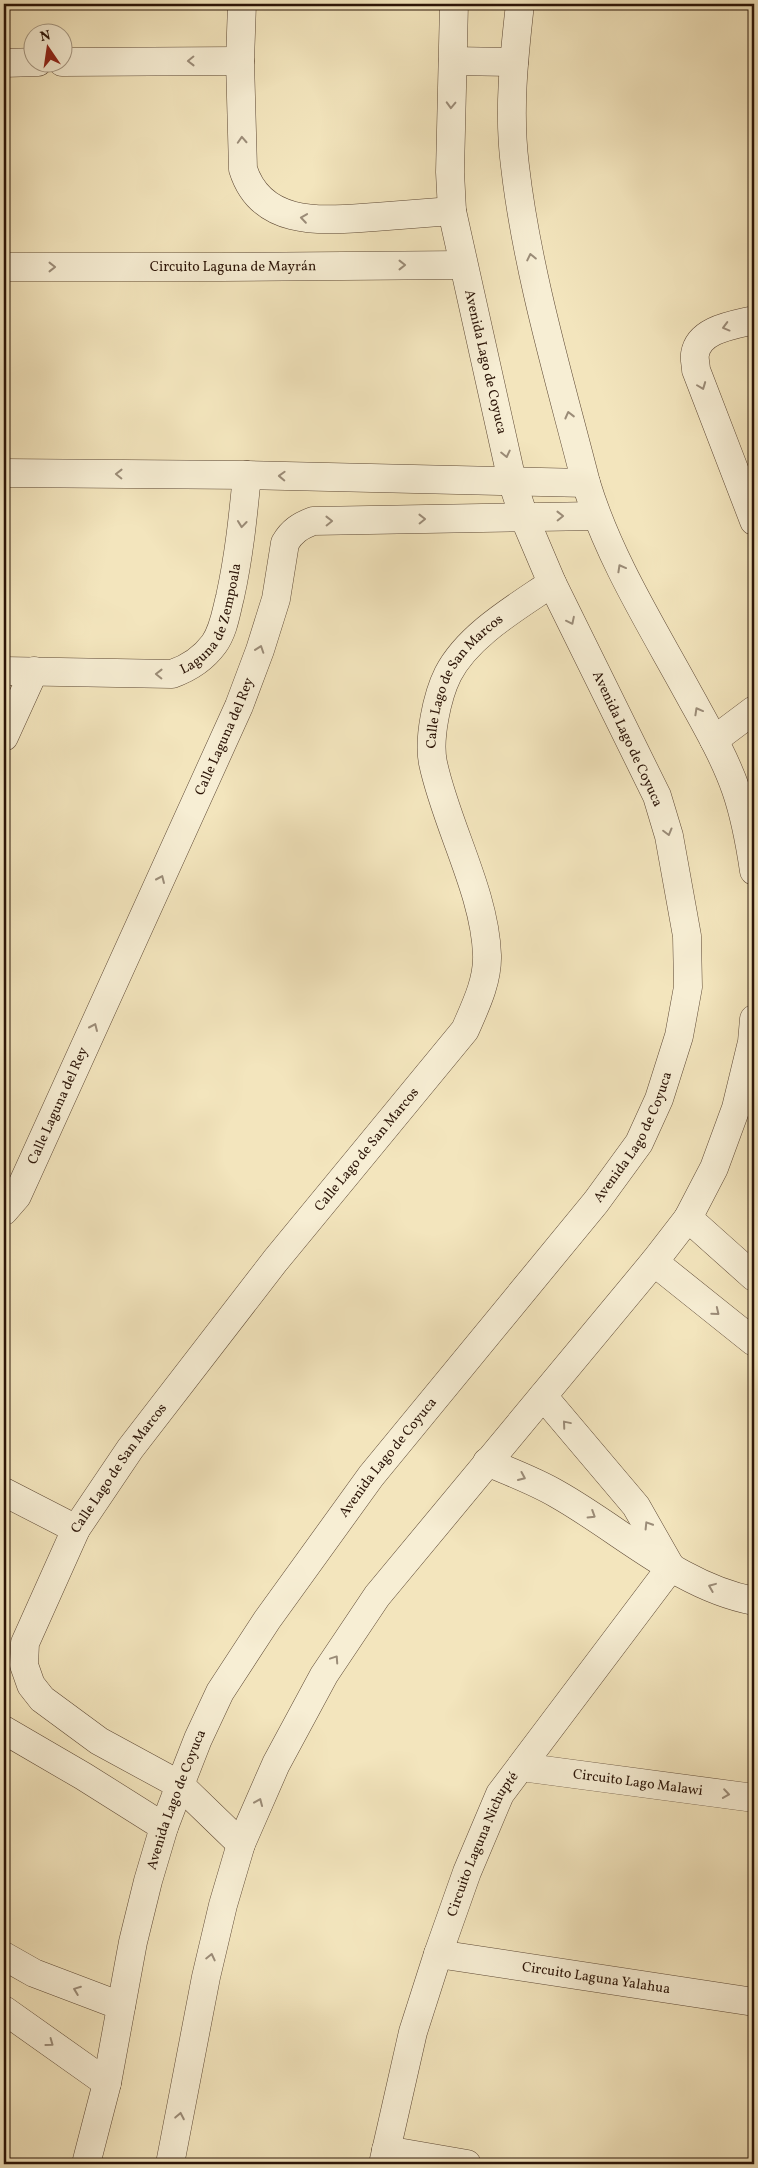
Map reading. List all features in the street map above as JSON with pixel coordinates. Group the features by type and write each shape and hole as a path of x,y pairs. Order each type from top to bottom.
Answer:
{"street":[{"path":"242,4 240,61 244,170 249,184 262,200 276,210 290,216 308,219 452,211"},
{"name":"Avenida Lago de Coyuca","path":"86,2164 107,2083 133,1942 164,1827 198,1740 220,1692 267,1620 371,1476 596,1202 638,1143 659,1099 679,1036 688,987 687,936 669,836 657,796 552,583 524,517 512,481 452,211 450,172 454,4"},
{"path":"520,4 514,62 513,122 515,165 531,256 557,371 586,483 596,516 615,557 714,740 745,781 754,871"},
{"path":"72,62 240,61"},
{"path":"453,61 514,62"},
{"path":"4,63 22,62"},
{"name":"Circuito Laguna de Mayrán","path":"4,267 463,265"},
{"path":"754,320 716,330 701,340 695,354 696,370 754,521"},
{"path":"4,473 247,475 586,483"},
{"name":"Laguna de Zempoala","path":"4,671 172,674 189,668 203,657 215,642 224,622 240,551 247,475"},
{"name":"Calle Laguna del Rey","path":"4,1211 17,1196 239,706 260,650 276,599 285,543 289,536 298,526 313,521 596,516"},
{"name":"Calle Lago de San Marcos","path":"180,1785 99,1740 42,1699 31,1685 24,1664 24,1643 76,1530 130,1449 275,1261 465,1030 481,993 487,956 483,917 432,761 432,734 438,705 448,674 467,648 501,617 552,583"},
{"path":"4,737 34,671"},
{"path":"714,740 754,710"},
{"path":"170,2164 206,1977 223,1905 241,1844 276,1764 324,1675 377,1596 654,1262 688,1218 714,1168 736,1108 752,1042 754,1019"},
{"path":"688,1218 754,1277"},
{"path":"654,1262 754,1342"},
{"path":"543,1396 636,1506 655,1536 671,1567"},
{"path":"488,1462 556,1493 671,1567 710,1587 754,1601"},
{"path":"4,1492 76,1530"},
{"name":"Circuito Laguna Nichupté","path":"384,2157 413,2032 467,1872 500,1794 671,1567"},
{"path":"4,1730 83,1776 164,1827"},
{"name":"Circuito Lago Malawi","path":"521,1766 754,1798"},
{"path":"180,1785 241,1844"},
{"name":"Circuito Laguna Yalahua","path":"438,1954 754,2002"},
{"path":"4,1956 34,1973 121,2006"},
{"path":"4,2010 107,2083"},
{"path":"384,2157 466,2164"}]}
